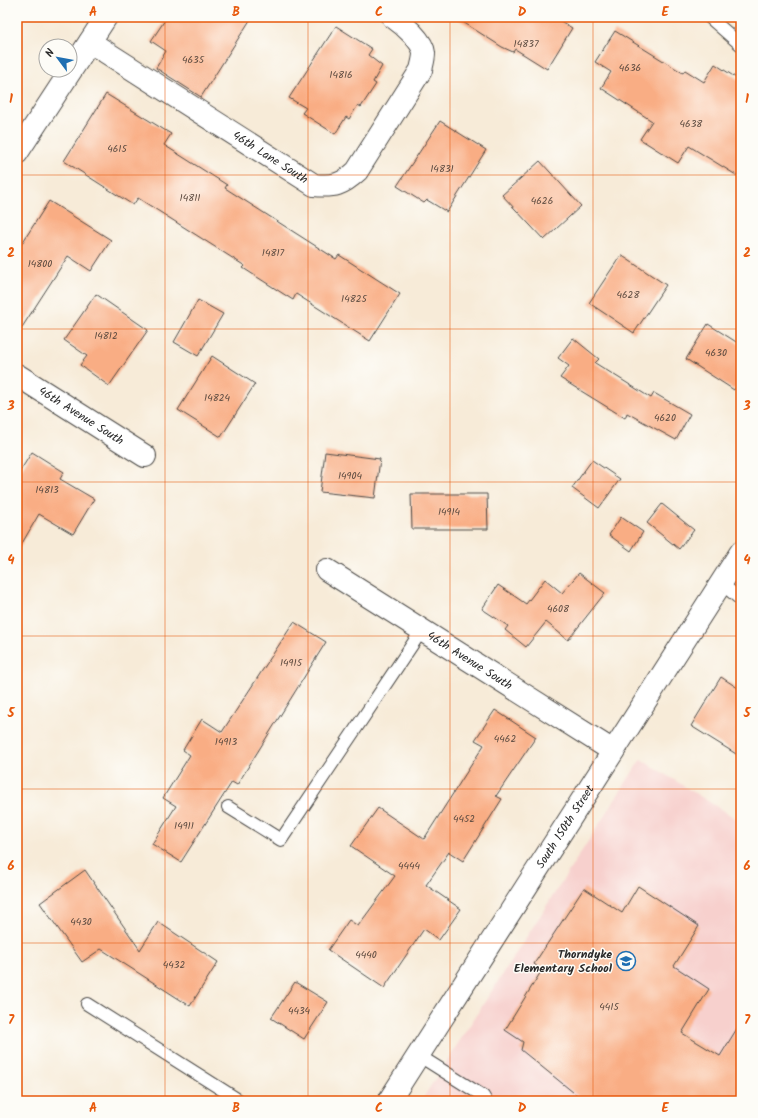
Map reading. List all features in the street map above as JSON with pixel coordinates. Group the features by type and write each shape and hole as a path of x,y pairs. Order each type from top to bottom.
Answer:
{"street":[{"path":"17,153 106,17"},
{"name":"46th Lane South","path":"90,42 314,185 332,187 348,180 357,171 421,70 424,52 415,37 404,24 393,17"},
{"name":"46th Avenue South","path":"17,375 146,456"},
{"name":"South 150th Street","path":"389,1101 741,552"},
{"name":"46th Avenue South","path":"327,570 613,751"}],"lane":[{"path":"709,17 741,45"},
{"path":"721,583 741,600"},
{"path":"228,807 281,840 422,630"},
{"path":"87,1004 240,1101"},
{"path":"418,1055 484,1096 486,1101"}],"shaded area":[{"name":"Thorndyke Elementary School","path":"641,759 741,822 741,1101 421,1101"}],"building":[{"path":"167,17 252,17 201,97 156,68 166,51 151,41"},
{"path":"455,17 554,17 572,28 547,69 515,49 513,52 502,47"},
{"path":"336,26 372,49 368,55 382,66 373,82 376,84 361,107 358,105 349,119 346,117 335,134 302,113 306,108 289,98"},
{"path":"615,31 683,73 685,70 704,82 715,64 741,81 741,178 689,146 678,163 640,139 652,121 601,88 611,72 595,62"},
{"path":"106,94 171,134 164,145 227,185 225,188 336,259 339,255 400,294 370,341 296,294 293,300 243,268 245,266 138,198 133,205 64,161"},
{"path":"440,121 486,150 447,212 427,200 424,203 397,186"},
{"path":"540,161 581,206 544,240 502,195"},
{"path":"49,201 111,240 91,271 68,256 17,335 17,251"},
{"path":"621,255 666,285 634,333 589,303"},
{"path":"96,294 148,330 109,386 80,365 87,356 64,340"},
{"path":"198,300 223,314 198,356 174,342"},
{"path":"708,324 741,345 741,379 734,390 686,359"},
{"path":"573,338 599,359 595,363 651,398 654,393 690,414 676,440 627,413 625,418 560,378 569,366 558,358"},
{"path":"212,356 255,384 221,437 178,410"},
{"path":"32,452 64,472 60,479 94,499 73,534 39,514 17,552 17,476"},
{"path":"325,452 380,459 375,498 320,492"},
{"path":"592,460 620,479 599,508 572,488"},
{"path":"411,494 487,494 488,529 412,529"},
{"path":"662,504 694,530 679,549 647,523"},
{"path":"621,517 643,532 631,551 609,535"},
{"path":"579,573 605,593 568,640 546,622 526,647 505,630 508,626 482,609 498,585 526,604 545,579 562,593"},
{"path":"294,622 326,642 237,785 232,782 181,862 152,844 176,806 163,798 190,755 183,750 202,719 222,732"},
{"path":"721,677 741,690 741,757 691,726"},
{"path":"495,710 536,737 496,796 502,799 463,861 449,852 426,885 461,909 439,940 424,929 384,988 328,950 349,920 358,926 395,876 351,846 378,808 424,839 484,745 475,740"},
{"path":"85,870 140,950 158,922 218,962 190,1006 101,949 82,962 40,903"},
{"path":"638,886 699,926 674,966 709,989 682,1033 720,1056 741,1022 741,1101 584,1101 521,1050 523,1042 505,1030 542,970 534,964 584,888 622,913"},
{"path":"295,982 328,1002 304,1039 271,1018"}],"place":[{"name":"Thorndyke Elementary School","path":"626,961"}]}
